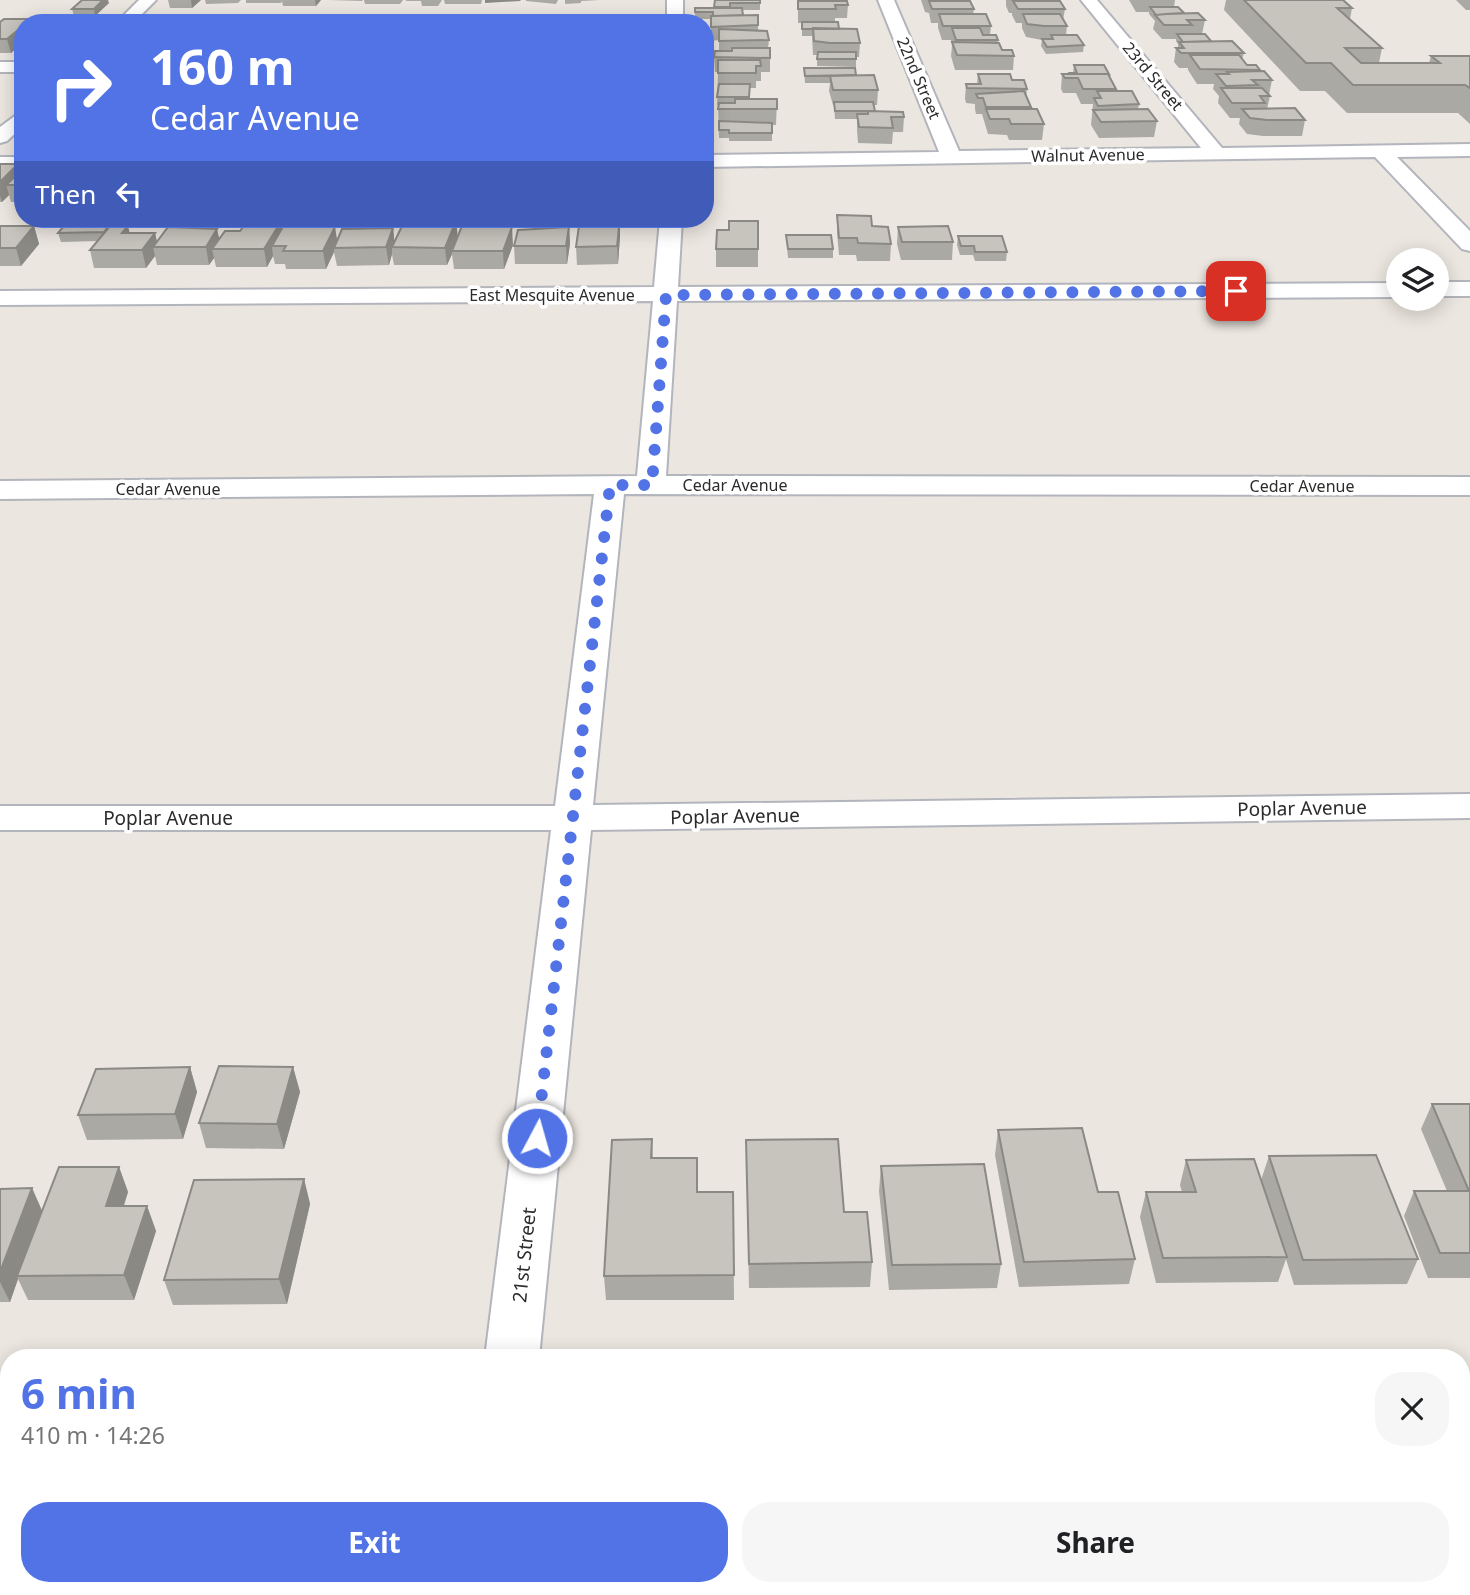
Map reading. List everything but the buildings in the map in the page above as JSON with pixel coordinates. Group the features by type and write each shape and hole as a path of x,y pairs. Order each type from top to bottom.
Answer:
{"street":[{"path":"133,14 148,0"},
{"name":"22nd Street","path":"886,0 951,157"},
{"name":"23rd Street","path":"1089,0 1216,153"},
{"path":"0,137 14,124"},
{"name":"Walnut Avenue","path":"714,161 1470,150"},
{"path":"1380,151 1470,244"},
{"path":"652,485 670,228"},
{"path":"1449,289 1470,289"},
{"name":"East Mesquite Avenue","path":"0,298 1386,290"},
{"name":"Cedar Avenue","path":"0,490 610,485 1470,486"},
{"name":"21st Street","path":"513,1349 610,485"},
{"name":"Poplar Avenue","path":"0,818 573,818 1470,806"}],"route":[{"path":"537,1138 610,485 652,485 666,295 1236,291"}]}
